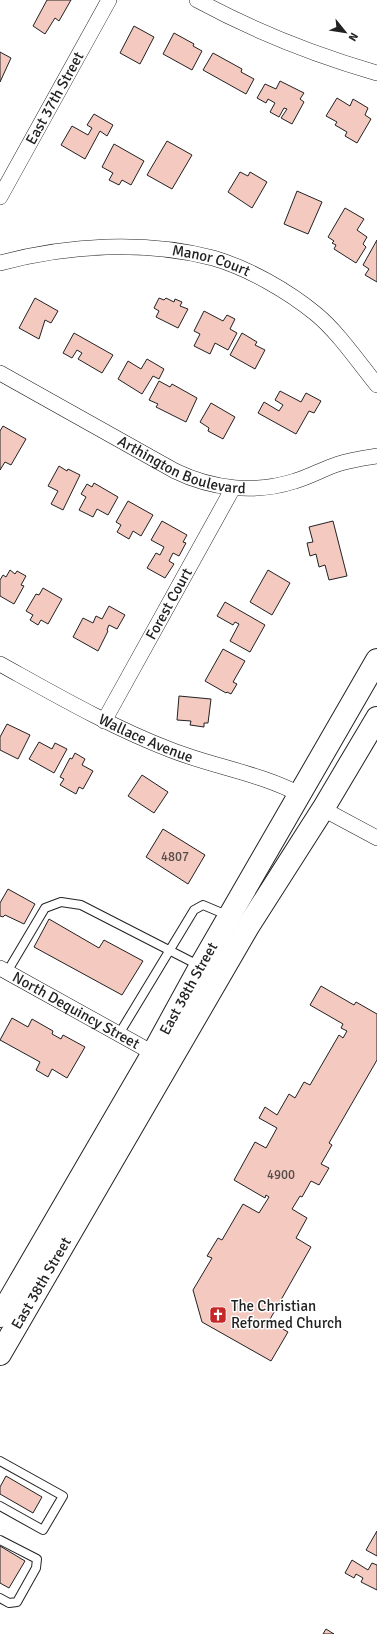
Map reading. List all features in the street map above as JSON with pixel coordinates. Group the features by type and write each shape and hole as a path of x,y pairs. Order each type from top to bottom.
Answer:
{"main road":[{"name":"East 38th Street","path":"0,1315 153,1053 200,967 301,795 377,660"},
{"name":"East 38th Street","path":"0,1354 249,925 323,809 377,718"}],"street":[{"name":"East 37th Street","path":"0,197 109,0"},
{"path":"197,0 237,21 295,46 377,73"},
{"name":"Manor Court","path":"0,263 47,252 95,248 142,248 213,258 266,281 309,308 328,326 377,385"},
{"name":"Arthington Boulevard","path":"0,373 174,472 198,481 233,488 258,488 281,485 310,476 338,464 377,456"},
{"name":"Forest Court","path":"104,721 233,488"},
{"name":"Wallace Avenue","path":"0,664 104,721 172,751 269,780 301,795"},
{"path":"323,809 376,835"},
{"name":"North Dequincy Street","path":"4,970 153,1053"}],"lane":[{"path":"4,970 46,908 61,902 81,905 200,967"},
{"path":"119,1034 194,910 203,905 230,916"},
{"path":"0,1461 62,1496 43,1530 0,1506"},
{"path":"0,1540 37,1559 36,1568 17,1602 9,1603 0,1598"}],"building":[{"path":"47,0 71,0 59,21 55,18 45,34 33,26"},
{"path":"134,26 154,37 140,64 120,53"},
{"path":"174,33 194,44 193,46 202,51 192,70 163,54"},
{"path":"0,52 11,58 0,82"},
{"path":"213,53 242,69 241,72 254,79 246,94 203,70"},
{"path":"280,81 304,93 300,99 304,102 292,124 281,118 287,109 284,108 279,117 270,112 275,103 268,99 266,103 257,98 265,84 276,89"},
{"path":"337,98 350,106 353,99 368,108 365,115 371,119 357,143 345,136 347,132 335,125 337,122 326,116"},
{"path":"94,114 113,125 107,136 100,131 85,159 61,145 72,126 88,135 92,128 87,125"},
{"path":"167,141 192,155 172,189 147,175"},
{"path":"114,144 144,161 131,185 122,180 119,185 109,180 113,173 102,167"},
{"path":"240,172 248,176 250,172 267,182 252,208 228,192"},
{"path":"297,191 322,202 308,234 284,224"},
{"path":"345,208 364,219 357,230 367,237 363,244 366,247 356,263 334,249 336,245 332,243 334,241 328,237"},
{"path":"377,240 377,282 365,275 369,269 363,265"},
{"path":"35,298 58,311 51,323 45,320 39,339 19,328"},
{"path":"159,298 164,300 166,298 174,302 175,299 182,302 180,306 188,309 178,328 156,317 159,311 154,308"},
{"path":"204,311 223,321 227,315 235,319 230,329 237,333 228,350 215,343 210,354 194,346 200,334 194,331"},
{"path":"74,333 113,355 102,373 78,359 82,353 77,350 72,358 63,353"},
{"path":"242,333 257,342 255,345 265,350 255,369 230,355"},
{"path":"147,359 164,369 159,379 153,376 142,394 118,379 128,361 141,369"},
{"path":"159,381 170,387 172,384 197,398 186,422 156,407 158,404 149,400"},
{"path":"280,391 301,402 306,393 321,401 314,413 309,411 296,434 258,413 264,402 279,411 283,405 275,400"},
{"path":"211,403 235,417 223,439 208,431 209,428 200,422"},
{"path":"3,426 26,439 11,465 5,462 0,470 0,431"},
{"path":"59,466 67,471 68,469 80,475 63,510 51,504 58,491 48,486"},
{"path":"94,483 118,497 108,515 97,509 93,517 79,510 86,497 81,494 87,484 92,487"},
{"path":"128,501 153,515 141,536 133,531 129,539 117,532 121,525 116,522"},
{"path":"162,521 187,535 183,542 186,543 179,556 173,553 169,561 174,564 165,578 147,568 156,553 160,555 164,547 151,540"},
{"path":"333,521 347,576 329,580 325,565 319,567 316,554 310,556 307,543 313,542 309,527"},
{"path":"10,570 15,574 17,571 26,576 21,585 24,586 14,604 0,596 0,580 3,575 6,577"},
{"path":"268,570 290,583 272,615 250,602"},
{"path":"43,588 62,599 48,624 41,620 38,625 30,620 33,615 26,611 36,594 39,595"},
{"path":"225,602 265,625 250,652 230,641 239,624 235,622 233,625 217,616"},
{"path":"109,606 125,615 117,629 109,625 108,631 98,651 73,637 83,618 93,623 96,616 102,619"},
{"path":"223,649 245,661 233,682 237,684 231,694 226,693 205,681"},
{"path":"179,696 211,699 208,723 204,723 204,727 190,725 191,721 177,720"},
{"path":"7,724 30,735 18,759 0,750 0,737"},
{"path":"39,742 52,749 55,743 67,749 54,773 29,759"},
{"path":"75,753 85,759 82,765 93,771 83,789 79,787 76,794 60,785 64,779 60,777 70,758 72,759"},
{"path":"142,775 168,792 154,813 128,796"},
{"path":"163,829 205,855 188,884 146,857"},
{"path":"8,889 35,904 24,924 5,915 3,917 0,916 0,903"},
{"path":"49,919 99,948 104,940 143,961 122,995 34,947"},
{"path":"321,986 354,1005 356,1002 377,1014 377,1060 329,1143 332,1145 321,1164 329,1168 319,1185 311,1181 302,1197 300,1196 292,1209 307,1218 296,1238 311,1247 269,1321 288,1332 271,1361 202,1322 193,1290 212,1258 207,1256 218,1238 222,1240 243,1204 259,1213 269,1197 266,1195 265,1198 234,1180 255,1142 266,1148 277,1128 259,1118 265,1107 277,1115 289,1094 295,1098 304,1082 310,1085 339,1035 343,1038 347,1031 341,1028 343,1024 310,1005"},
{"path":"12,1018 28,1027 32,1019 53,1031 52,1034 61,1039 63,1035 85,1047 67,1078 52,1069 48,1077 36,1070 40,1062 0,1040"},
{"path":"6,1476 42,1497 33,1513 0,1494 0,1487"},
{"path":"377,1531 377,1556 366,1550"},
{"path":"0,1546 25,1561 9,1588 0,1583"},
{"path":"352,1560 368,1570 372,1563 377,1565 377,1590 361,1582 363,1578 356,1574 354,1578 345,1573"},
{"path":"326,1629 334,1634 323,1634"}],"place":[{"name":"The Christian Reformed Church","path":"218,1315"}]}
